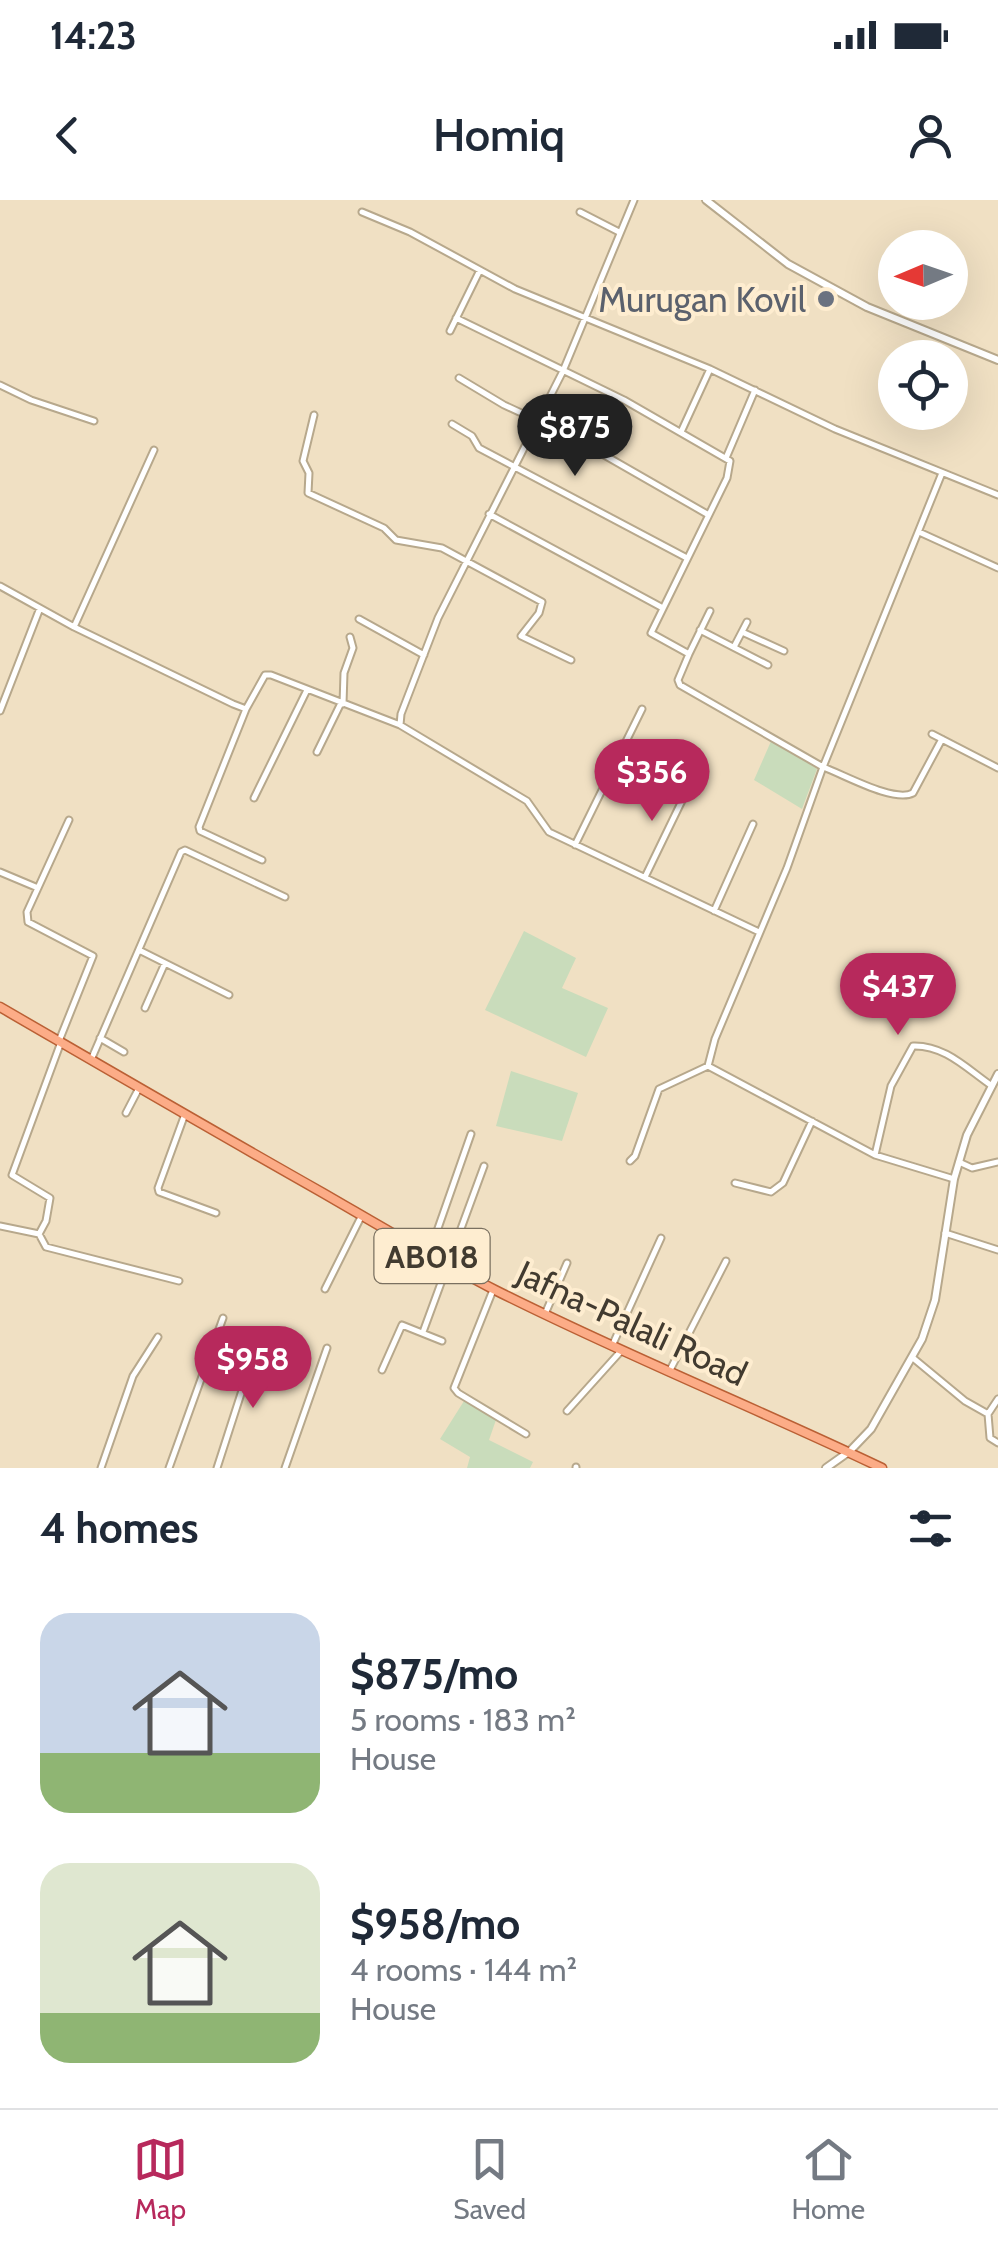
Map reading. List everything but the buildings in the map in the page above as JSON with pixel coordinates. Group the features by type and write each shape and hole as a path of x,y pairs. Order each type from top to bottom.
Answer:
{"main road":[{"name":"Jafna-Palali Road","path":"0,1007 493,1289 621,1352 882,1468"}],"street":[{"path":"400,724 424,654 464,562 539,420 634,200"},
{"path":"706,200 788,264 866,307 998,360"},
{"path":"362,212 410,232 514,289 710,369 835,429 998,496"},
{"path":"580,212 620,232"},
{"path":"450,331 480,270"},
{"path":"456,318 726,458 730,469 651,633 689,654"},
{"path":"681,432 710,369"},
{"path":"458,378 707,514"},
{"path":"0,385 94,421"},
{"path":"726,458 755,390"},
{"path":"314,415 303,460 309,473 308,493 384,528 396,540 435,546 542,602 539,614 521,636 571,660"},
{"path":"452,424 472,436 479,448 686,557"},
{"path":"74,627 154,450"},
{"path":"708,1066 715,1039 787,868 942,473"},
{"path":"489,514 661,607"},
{"path":"918,532 998,568"},
{"path":"0,586 74,627 246,708"},
{"path":"0,711 40,608"},
{"path":"710,610 678,680 680,685 824,767 907,797 913,793 942,740"},
{"path":"358,619 424,654"},
{"path":"734,648 748,622"},
{"path":"700,630 768,664"},
{"path":"742,632 784,651"},
{"path":"317,752 342,703 344,673 353,648 350,638"},
{"path":"262,860 199,827 246,708 268,674 400,724 527,801 549,832 759,932"},
{"path":"254,798 307,690"},
{"path":"574,846 642,709"},
{"path":"932,734 998,768"},
{"path":"644,878 692,780 692,776 669,766"},
{"path":"39,1234 50,1198 12,1175 93,959 87,951 28,922 27,912 69,820"},
{"path":"714,911 753,824"},
{"path":"91,1060 185,850 285,897"},
{"path":"0,872 38,888"},
{"path":"138,950 229,995"},
{"path":"145,1008 165,963"},
{"path":"100,1038 124,1052"},
{"path":"874,1155 890,1086 913,1046 954,1057 992,1086"},
{"path":"708,1066 874,1155 954,1179"},
{"path":"630,1160 635,1156 659,1089 708,1066"},
{"path":"826,1468 850,1452 871,1429 913,1358 935,1300 954,1179 967,1135 998,1074"},
{"path":"126,1114 139,1088"},
{"path":"185,1114 157,1184 159,1192 216,1213"},
{"path":"735,1183 771,1192 783,1183 812,1121"},
{"path":"429,1254 471,1134"},
{"path":"959,1162 972,1168 998,1162"},
{"path":"422,1332 484,1166"},
{"path":"325,1290 362,1215"},
{"path":"0,1226 39,1234 46,1246 179,1280"},
{"path":"945,1234 998,1250"},
{"path":"612,1346 661,1238"},
{"path":"670,1372 726,1261"},
{"path":"545,1314 566,1263"},
{"path":"493,1289 454,1388 526,1434"},
{"path":"169,1468 223,1318"},
{"path":"382,1370 400,1326 442,1341"},
{"path":"101,1468 133,1376 158,1337"},
{"path":"217,1468 257,1344"},
{"path":"285,1468 326,1348"},
{"path":"567,1411 621,1352"},
{"path":"913,1358 964,1401 988,1414"},
{"path":"998,1399 988,1414 990,1438 998,1443"}],"green space":[{"path":"772,739 817,769 802,809 754,780"},
{"path":"524,931 576,958 562,988 608,1008 586,1057 485,1010"},
{"path":"511,1071 578,1093 562,1141 496,1126"},
{"path":"464,1401 497,1417 489,1440 533,1462 530,1468 467,1468 470,1457 440,1439"}],"place":[{"name":"Murugan Kovil","path":"826,299"}]}
